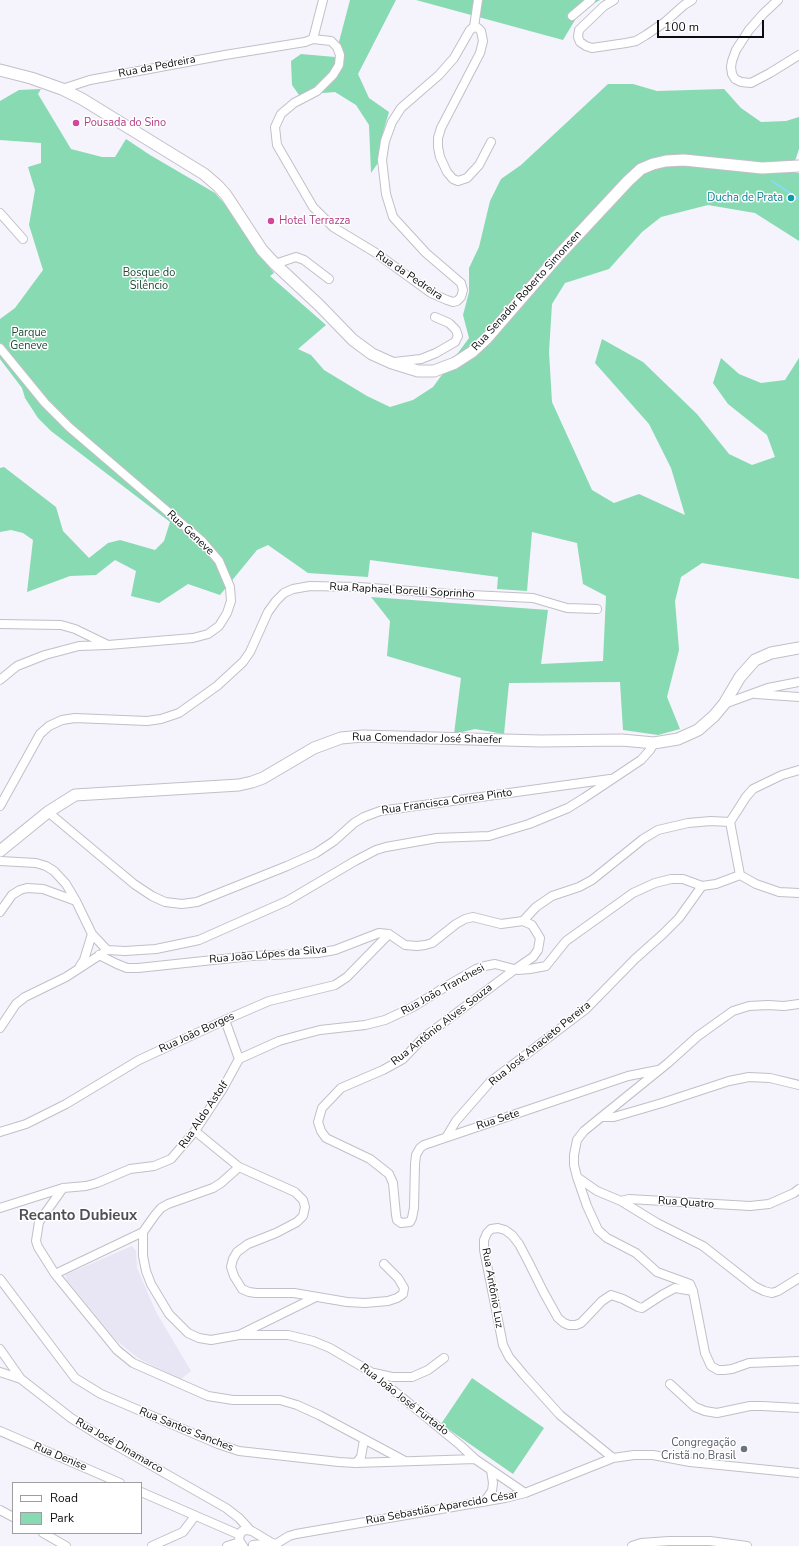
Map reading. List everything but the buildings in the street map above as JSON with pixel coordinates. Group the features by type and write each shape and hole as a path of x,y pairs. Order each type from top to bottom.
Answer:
{"street":[{"path":"313,39 323,0"},
{"path":"478,0 474,27 481,31 483,41 480,52 441,128 438,138 440,157 447,172 453,179 458,181 467,178 479,165 491,142"},
{"path":"572,16 590,0"},
{"path":"614,0 604,6 579,30 578,37 580,42 592,48 636,40 665,22 692,0"},
{"path":"778,0 749,30 736,50 731,67 732,74 735,79 741,82 751,82 770,73 799,55"},
{"name":"Rua da Pedreira","path":"62,89 90,80 120,74 305,42 313,39 331,41 338,47 340,56 339,65 333,75 317,91 294,103 282,114 275,127 277,145 313,207 333,227 376,253 431,293 453,302 458,301 461,297 463,290 461,283 426,253 393,217 386,194 382,160 385,141 392,122 401,108 439,76 454,58 470,30 474,27"},
{"name":"Rua Senador Roberto Simonsen","path":"0,70 31,78 62,89 82,99 204,174 226,195 262,250 353,340 372,354 418,371 434,371 454,363 472,352 487,338 558,255 641,169 666,161 684,160 762,168 799,166"},
{"path":"0,213 24,239"},
{"path":"275,264 296,257 304,260 329,279"},
{"path":"392,362 421,359 436,353 454,342 458,336 456,330 449,323 434,317"},
{"name":"Rua Geneve","path":"0,348 45,403 69,427 202,541 219,561 230,586 231,601 227,613 219,626 208,634 193,638 79,646 45,655 17,666 0,680"},
{"name":"Rua Raphael Borelli Soprinho","path":"0,806 40,734 49,726 62,720 75,718 147,721 161,719 179,713 217,686 243,662 250,652 268,612 284,593 293,589 310,586 359,586 450,594 533,598 566,608 597,609"},
{"path":"0,624 61,625 75,629 108,645"},
{"name":"Rua Comendador José Shaefer","path":"0,851 48,812 68,798 82,793 239,785 263,778 314,748 341,738 363,736 541,741 622,740 654,743 678,739 698,730 714,716 724,704 740,677 755,660 771,653 799,648"},
{"path":"724,704 773,686 799,682"},
{"path":"752,694 799,697"},
{"path":"0,1028 16,1004 25,997 66,977 107,950 125,951 156,949 199,940 287,901 376,850 409,842 437,838 489,836 510,831 568,808 641,760 654,743"},
{"path":"740,875 730,822 753,789 782,775 799,770"},
{"name":"Rua Francisca Correa Pinto","path":"48,812 134,884 152,896 165,902 182,904 197,902 316,853 334,841 359,820 380,812 610,779"},
{"path":"389,934 405,945 421,946 432,943 456,924 472,917 501,924 523,921 536,907 552,896 579,887 592,880 644,839 658,830 688,823 711,821 730,822"},
{"path":"0,861 25,861 36,863 46,866 54,871 66,884 92,934 107,950"},
{"path":"702,886 716,884 740,875 756,884 779,892 799,893"},
{"name":"Rua João Tranchesi","path":"239,1059 297,1036 320,1030 365,1025 385,1020 413,1007 476,969 485,966 495,964 514,970 546,966 566,941 633,893 655,883 671,879 683,879 702,886"},
{"name":"Rua José Anacieto Pereira","path":"447,1136 456,1121 490,1082 586,1009 635,959 679,918 702,886"},
{"path":"0,912 12,895 27,888 43,889 76,901"},
{"name":"Rua Antônio Alves Souza","path":"401,1223 396,1215 393,1183 389,1174 370,1159 326,1138 321,1131 318,1122 322,1108 341,1088 383,1070 402,1059 423,1038 537,953 540,945 538,934 532,926 523,921"},
{"path":"78,969 84,960 92,934"},
{"name":"Rua João Lópes da Silva","path":"100,955 128,968 138,968 251,956 318,953 335,950 375,934 389,934"},
{"name":"Rua João Borges","path":"0,1132 26,1124 66,1104 139,1060 224,1020 269,1001 335,985 347,977 389,934"},
{"path":"799,1004 784,1006 749,1006 733,1010 698,1036 584,1131 577,1140 574,1155 574,1165 577,1177 587,1206 598,1230 602,1235 636,1253 657,1272 690,1284 693,1291 705,1353 711,1366 718,1370 724,1370 749,1363 799,1361"},
{"path":"224,1020 239,1059"},
{"name":"Rua Aldo Astolf","path":"0,1208 63,1188 86,1186 130,1169 162,1164 170,1160 195,1132 222,1090 239,1059"},
{"name":"Rua Sete","path":"401,1223 410,1222 412,1218 414,1208 416,1155 420,1148 424,1145 628,1076 658,1070"},
{"path":"602,1117 614,1117 729,1081 749,1077 770,1078 799,1085"},
{"path":"195,1132 239,1167 295,1192 303,1200 305,1207 303,1216 292,1226 248,1244 238,1252 233,1259 231,1267 238,1285 249,1292 283,1292 347,1302 365,1303 388,1301 398,1298 403,1294 404,1288 403,1284 384,1264"},
{"path":"55,1274 143,1232 161,1208 168,1204 213,1188 239,1167"},
{"name":"Rua Quatro","path":"577,1177 597,1191 621,1201 629,1199 750,1206 769,1204 790,1195 799,1189"},
{"path":"63,1188 40,1222 36,1241 38,1247 55,1274 117,1350 133,1363 208,1396 233,1400 280,1400 297,1405 406,1461"},
{"path":"621,1201 645,1216 703,1246 754,1286 764,1291 772,1293 778,1291 799,1278"},
{"name":"Rua Antônio Luz","path":"613,1458 560,1415 524,1376 509,1357 503,1345 484,1250 484,1240 487,1233 498,1228 505,1230 512,1235 519,1244 558,1318 569,1325 581,1323 606,1297 611,1295 638,1308 642,1308 675,1288 693,1291"},
{"path":"143,1232 143,1256 146,1271 154,1290 169,1314 177,1323 188,1333 199,1338 211,1340 239,1335 316,1297"},
{"name":"Rua Santos Sanches","path":"0,1279 75,1378 101,1394 194,1435 234,1450 356,1463 475,1459"},
{"name":"Rua João José Furtado","path":"239,1335 288,1335 313,1341 343,1355 371,1372 475,1459 525,1493"},
{"name":"Rua José Dinamarco","path":"0,1349 22,1379 71,1418 103,1438 226,1508 239,1518 252,1532"},
{"path":"371,1372 392,1377 412,1377 428,1370 444,1358"},
{"path":"0,1372 22,1379"},
{"path":"670,1384 695,1407 705,1411 717,1413 750,1406 799,1408"},
{"name":"Rua Denise","path":"0,1431 118,1482"},
{"path":"356,1463 361,1457 364,1440"},
{"path":"454,1460 460,1445"},
{"name":"Rua Sebastião Aparecido César","path":"253,1546 274,1544 296,1534 484,1502 525,1493 613,1458 634,1455 653,1455 690,1462 799,1473"},
{"path":"484,1502 492,1491 493,1483 490,1470"},
{"path":"142,1492 195,1516 241,1541"},
{"path":"0,1510 12,1516"},
{"path":"152,1546 183,1532 195,1516"},
{"path":"241,1541 244,1530 252,1532 274,1544 288,1546"},
{"path":"252,1532 256,1540 253,1546"},
{"path":"45,1534 66,1546"},
{"path":"227,1546 241,1541"},
{"path":"632,1546 641,1543 710,1541 747,1546"}],"shaded area":[{"path":"132,1246 136,1251 137,1268 156,1312 191,1371 180,1380 138,1358 116,1340 67,1280 65,1275"}],"green space":[{"path":"350,0 396,0 358,74 369,98 389,112 382,136 380,160 371,173 369,125 356,105 335,92 299,95 292,85 291,61 301,54 335,57"},
{"path":"416,0 600,0 581,10 563,40"},
{"path":"608,84 633,84 657,91 724,89 741,108 761,122 786,121 799,117 799,149 794,164 796,173 799,173 799,241 755,213 708,205 661,217 642,232 609,269 565,283 552,304 549,352 552,402 592,490 614,503 639,494 685,515 671,468 649,424 595,363 602,339 643,362 697,414 729,454 752,465 775,457 767,435 728,404 713,383 721,358 739,374 761,383 785,380 799,358 799,579 702,563 681,577 675,601 679,650 667,697 680,729 658,735 623,730 620,682 509,683 504,734 475,729 454,734 461,678 387,656 390,621 371,597 548,610 541,664 603,661 606,596 583,584 577,543 532,532 527,591 497,589 498,577 370,560 368,577 308,573 268,545 257,550 220,595 188,584 159,603 131,596 136,571 115,560 96,575 70,576 27,592 33,540 23,533 11,530 0,532 0,468 4,467 56,507 63,531 89,558 108,543 120,540 155,550 164,541 170,522 51,431 38,418 25,398 22,388 0,359 0,319 15,308 43,270 29,225 35,190 28,167 41,163 41,143 0,140 0,101 19,90 41,89 38,94 71,149 102,157 115,157 126,139 150,155 215,193 229,209 274,273 270,276 326,325 298,349 311,355 324,370 367,396 390,407 413,400 433,387 469,338 463,315 469,292 469,268 479,247 490,201 501,179 521,165"},
{"path":"472,1378 544,1428 513,1474 441,1424"}],"waterway":[{"path":"772,181 799,199"}],"place":[{"name":"Pousada do Sino","path":"76,123"},
{"name":"Ducha de Prata","path":"791,198"},
{"name":"Hotel Terrazza","path":"271,221"},
{"name":"Congregação Cristã no Brasil","path":"744,1449"}],"district":[{"name":"Recanto Dubieux","path":"78,1216"}],"park label":[{"name":"Bosque do Silêncio","path":"149,279"},
{"name":"Parque Geneve","path":"29,339"}]}
